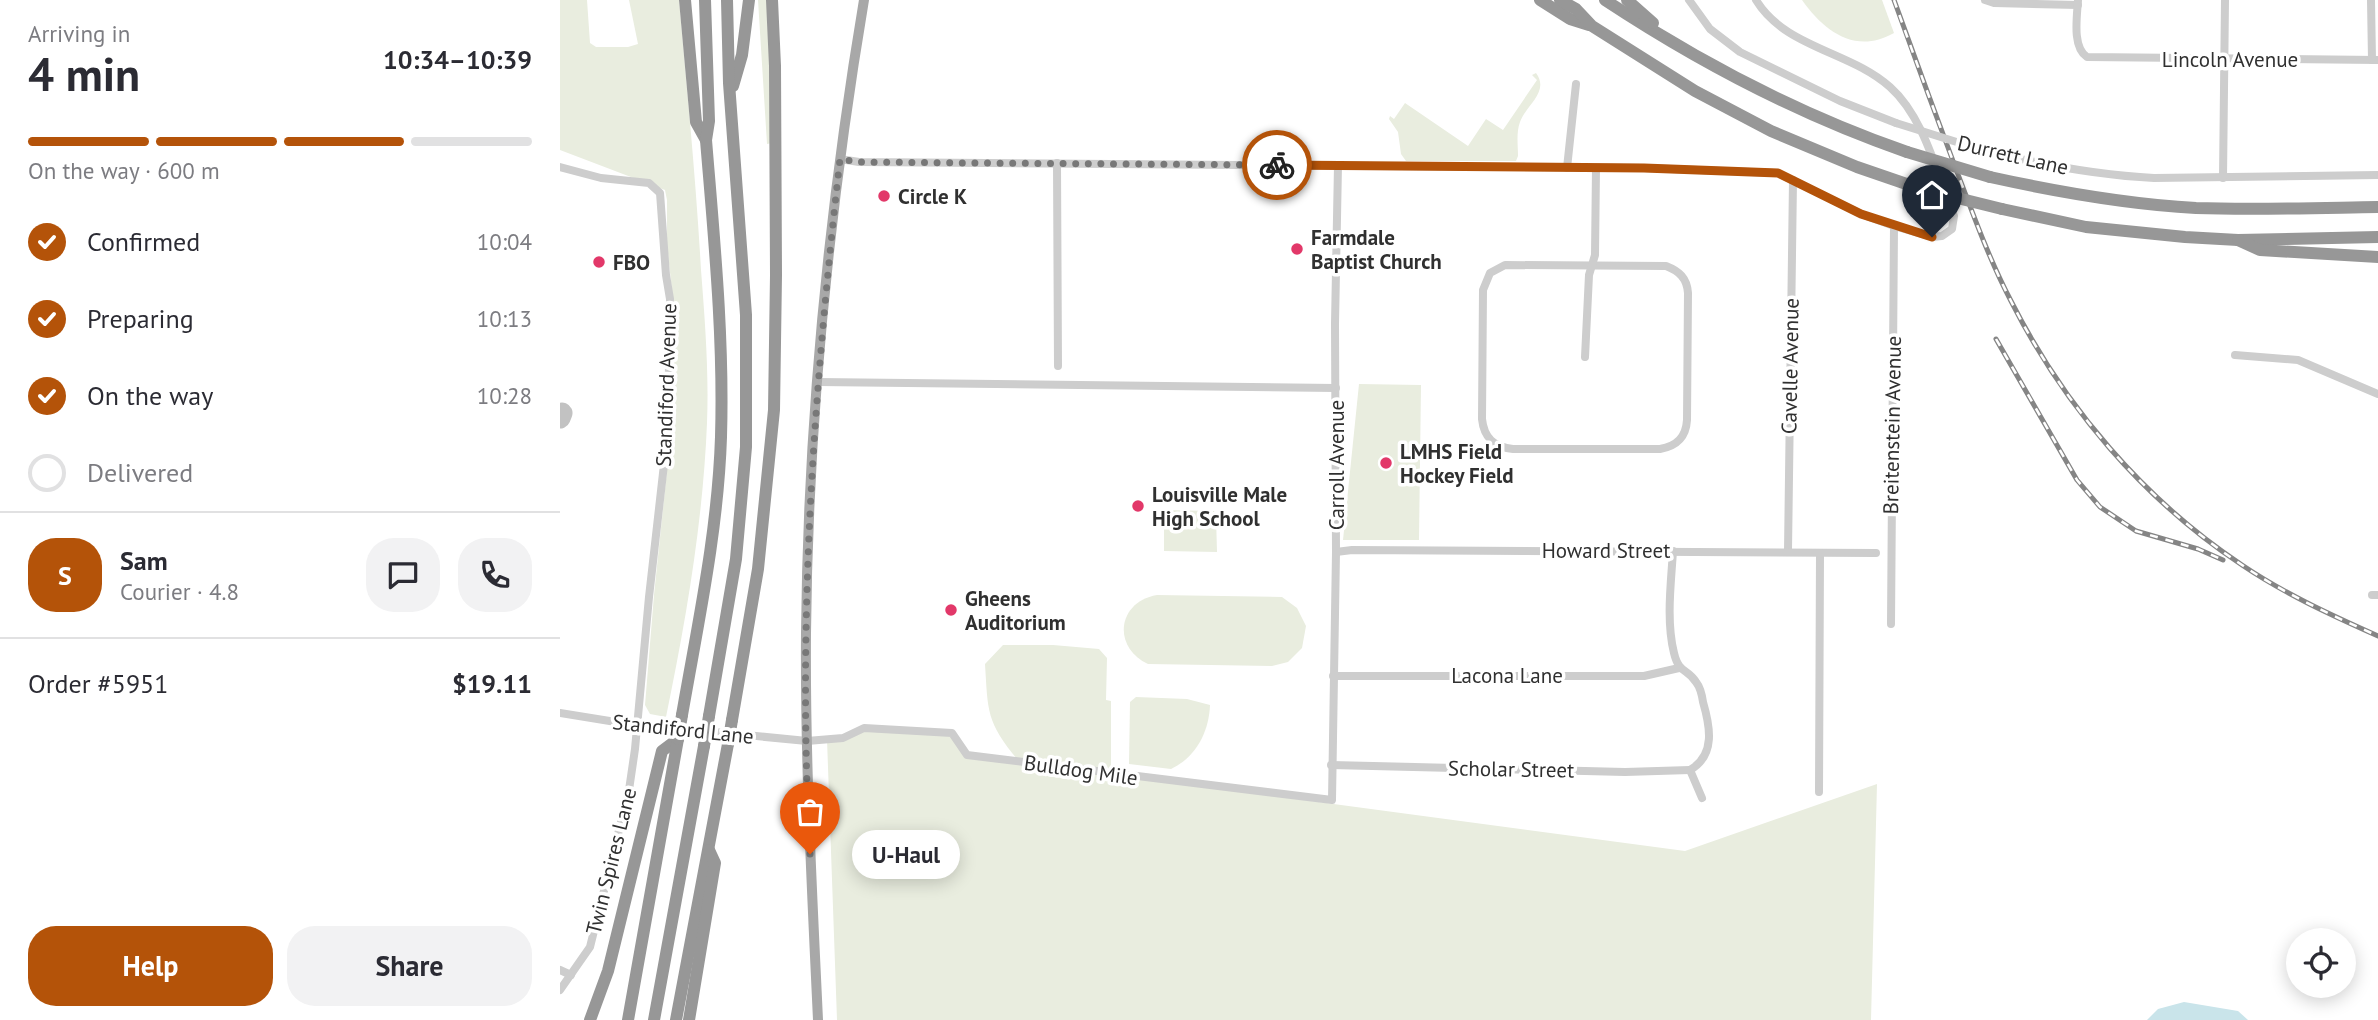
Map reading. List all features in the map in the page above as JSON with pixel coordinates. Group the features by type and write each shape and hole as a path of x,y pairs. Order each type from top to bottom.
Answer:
{"highway":[{"path":"685,0 696,122 706,140"},
{"path":"628,1020 712,540 721,439 722,386 706,140 709,121 705,0"},
{"path":"654,1020 736,559 746,447 746,315 730,96 727,0"},
{"path":"730,96 742,55 749,0"},
{"path":"676,1020 758,569 774,410 772,0"},
{"path":"1540,0 1570,19 1592,26"},
{"path":"1560,0 1576,9 1592,26 1695,91 1771,131 1921,189 2053,221 2122,232 2238,240 2264,237 2378,237"},
{"path":"1605,0 1737,78 1803,111 1907,152 1990,177 2074,194 2146,204 2239,208 2378,207"},
{"path":"1627,0 1674,42"},
{"path":"2238,240 2260,250 2378,257"},
{"path":"590,1020 608,971 662,751 678,738"},
{"path":"689,1020 715,863 709,850"}],"main road":[{"path":"818,1020 807,741 809,524 822,316 840,159 864,0"}],"street":[{"name":"Durrett Lane","path":"1689,0 1710,29 1740,52 1840,101 1896,123 1979,149 2052,166 2117,176 2223,178 2378,175"},
{"path":"840,159 859,162 1596,168 1778,173 1861,214 1894,226 1937,237 1952,229 1954,216 1918,125 1906,104 1889,86 1861,66 1779,27 1756,0"},
{"path":"1985,0 2078,3"},
{"path":"2223,178 2225,0"},
{"path":"2371,0 2375,60"},
{"name":"Lincoln Avenue","path":"2078,3 2078,44 2083,54 2094,58 2375,60"},
{"path":"1567,168 1576,84"},
{"path":"1057,163 1058,366"},
{"name":"Carroll Avenue","path":"1331,765 1336,552 1338,165"},
{"name":"Standiford Avenue","path":"560,167 601,178 649,183 660,193 662,199 662,232 670,299 668,429 637,724"},
{"path":"1585,356 1589,275 1595,255 1596,168"},
{"name":"Cavelle Avenue","path":"1788,551 1793,180"},
{"name":"Breitenstein Avenue","path":"1891,624 1894,226"},
{"path":"1505,265 1592,265 1666,266 1675,269 1685,280 1688,293 1687,420 1684,436 1676,444 1660,449 1513,449 1498,446 1487,437 1482,419 1482,310 1486,280 1494,270 1505,265"},
{"path":"2235,355 2298,360 2378,394"},
{"path":"818,382 1336,388"},
{"path":"1673,551 1671,630 1674,654 1679,668 1696,681 1710,729 1708,749 1700,762 1690,770 1702,798"},
{"name":"Howard Street","path":"1336,552 1875,553"},
{"path":"1819,792 1820,553"},
{"name":"Lacona Lane","path":"1333,676 1644,676 1679,668"},
{"name":"Standiford Lane","path":"560,713 637,724 807,741"},
{"name":"Twin Spires Lane","path":"560,990 590,947 629,790 637,724"},
{"name":"Bulldog Mile","path":"807,741 843,738 864,728 952,733 967,755 1332,800 1331,765"},
{"name":"Scholar Street","path":"1331,765 1625,772 1690,770"},
{"path":"560,970 570,975"}],"shaded area":[{"path":"560,0 587,0 590,43 596,47 628,47 638,44 629,0 679,0 697,202 707,404 698,534 666,717 650,714 645,705 673,413 675,319 667,244 667,200 665,190 560,150"},
{"path":"758,0 768,0 772,143 767,144"},
{"path":"1802,0 1882,0 1894,33 1866,41 1842,36 1820,21"},
{"path":"1536,73 1540,80 1539,92 1520,122 1516,161 1406,161 1401,154 1398,132 1389,119 1390,116 1394,119 1405,103 1468,146 1486,119 1503,130 1537,80 1532,75"},
{"name":"LMHS Field Hockey Field","path":"1359,384 1421,385 1419,540 1343,540"},
{"path":"1164,510 1214,511 1217,552 1164,551"},
{"path":"1157,595 1282,597 1297,608 1306,626 1302,648 1288,662 1272,666 1148,664 1129,647 1124,637 1124,626 1127,615 1134,606"},
{"path":"1003,645 1099,649 1107,658 1106,700 1111,701 1111,771 1018,760 994,725 988,705 985,664"},
{"path":"1136,697 1187,699 1210,705 1207,725 1200,743 1180,764 1171,769 1129,764 1130,702"},
{"path":"864,728 952,733 967,755 1685,851 1877,784 1871,1020 837,1020 827,739"}],"water":[{"path":"2184,1002 2238,1011 2248,1020 2147,1020 2158,1009"}],"taxiway":[{"path":"560,418 562,413"}],"railway":[{"path":"1894,0 1996,269 2032,340 2082,414 2140,481 2206,539 2275,585 2378,636"},
{"path":"1996,339 2077,480 2100,507 2136,531 2198,549 2223,560"}],"way so far":[{"path":"810,854 806,661 809,524 822,316 840,159 859,162 1277,165"}],"place":[{"name":"Circle K","path":"884,196"},
{"name":"Farmdale Baptist Church","path":"1297,249"},
{"name":"FBO","path":"599,262"},
{"name":"LMHS Field Hockey Field","path":"1386,463"},
{"name":"Louisville Male High School","path":"1138,506"},
{"name":"Gheens Auditorium","path":"951,610"},
{"name":"U-Haul","path":"810,854"}],"route":[{"path":"1277,165 1644,168 1778,173 1861,214 1932,237"}]}
